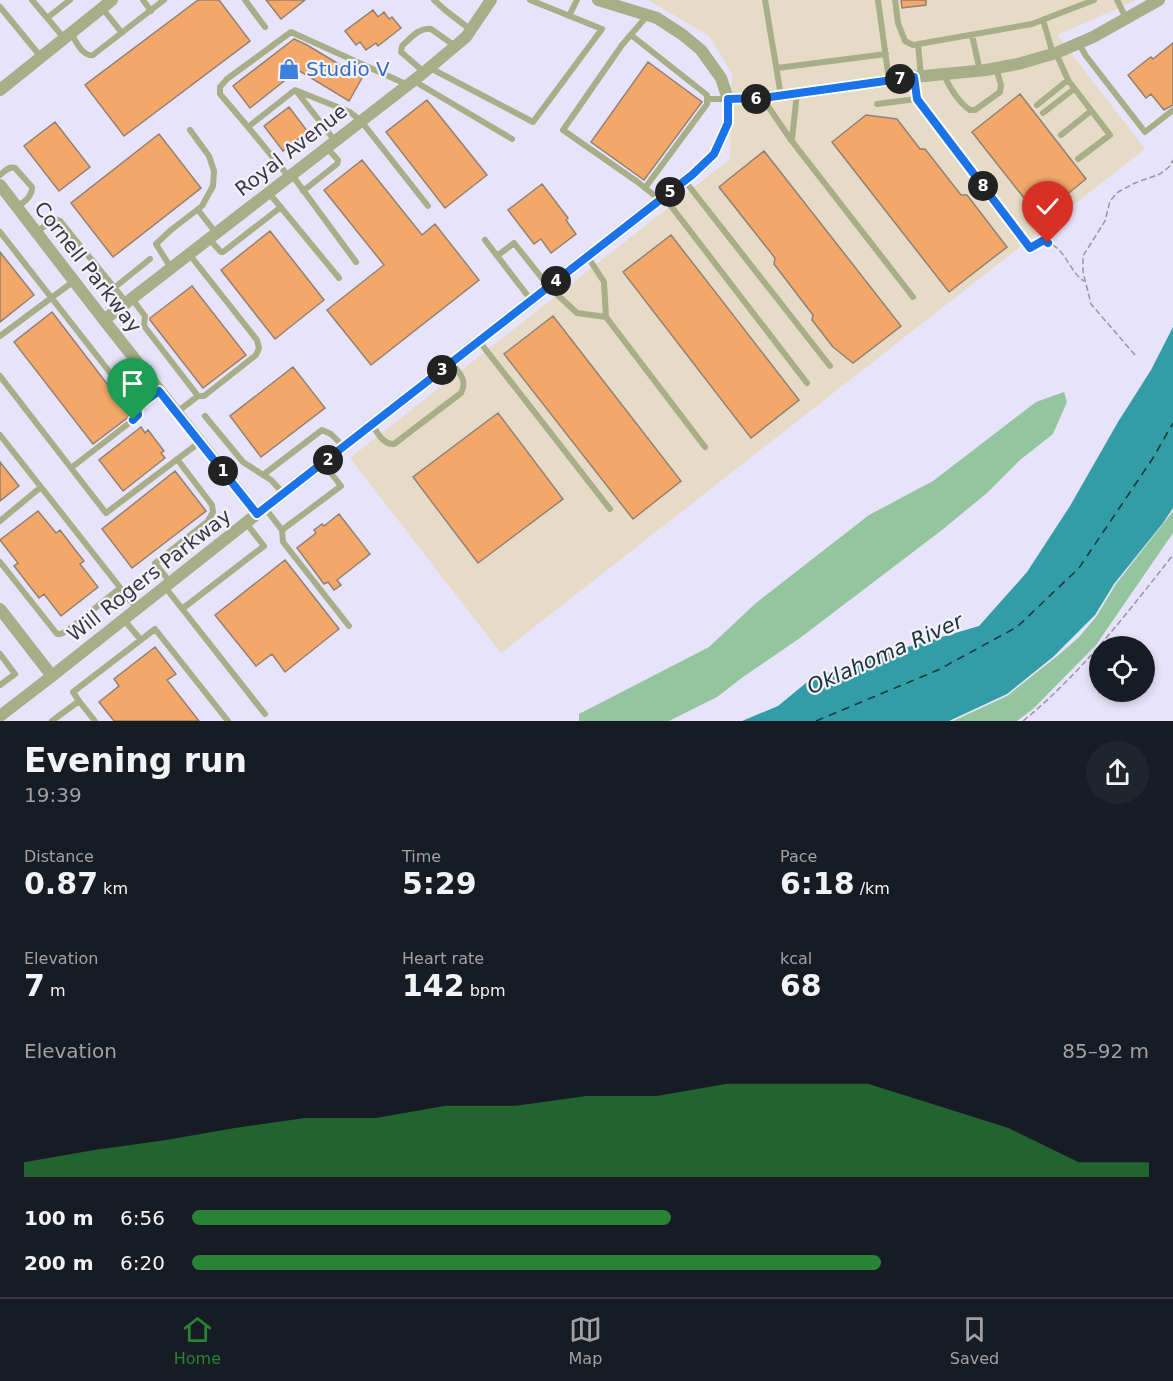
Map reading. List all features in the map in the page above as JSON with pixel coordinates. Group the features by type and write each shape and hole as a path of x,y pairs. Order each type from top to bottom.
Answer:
{"street":[{"name":"Royal Avenue","path":"104,320 427,70 466,37 490,0"},
{"path":"598,0 657,18 683,35 701,50 722,78 728,99 781,96 917,77 980,71 1018,64 1079,44 1159,0"},
{"path":"0,90 107,4"},
{"name":"Will Rogers Parkway","path":"0,716 685,181 714,154 728,123 728,99"},
{"name":"Cornell Parkway","path":"0,185 4,199 17,207 159,391 261,511"},
{"path":"0,609 52,676"}],"lane":[{"path":"32,0 47,18 85,54 90,56 164,0"},
{"path":"47,18 70,0"},
{"path":"142,0 151,10"},
{"path":"245,0 265,27"},
{"path":"434,0 471,30"},
{"path":"455,46 428,28 422,29 402,46 401,52 427,70 533,122 602,29 530,0"},
{"path":"569,16 577,0"},
{"path":"765,0 781,96"},
{"path":"878,0 889,81"},
{"path":"895,0 898,23 905,40 913,45 1032,24 1094,0"},
{"path":"1117,0 1126,19"},
{"path":"107,4 122,33"},
{"path":"0,7 41,57"},
{"path":"647,15 622,45 563,130 662,199 807,383"},
{"path":"1043,20 1054,53 1068,80 1110,135 1078,159"},
{"path":"356,262 303,191 220,94 220,87 227,79 291,32 411,83 512,139"},
{"path":"630,35 707,95 707,104 645,188"},
{"path":"972,35 980,71"},
{"path":"918,44 917,99 1030,248"},
{"path":"1079,44 1145,132 1173,110"},
{"path":"777,68 886,54"},
{"path":"943,74 950,88 970,111 975,110 1000,92 1001,86 996,68"},
{"path":"1037,105 1068,80"},
{"path":"1043,113 1074,89"},
{"path":"248,127 295,90"},
{"path":"295,90 350,112 361,122 428,206"},
{"path":"295,90 331,144 338,160 337,164 303,191"},
{"path":"791,140 797,93"},
{"path":"763,98 791,140 913,297"},
{"path":"707,99 728,99"},
{"path":"878,104 917,99"},
{"path":"1061,135 1091,111"},
{"path":"171,268 156,244 202,206 213,186 214,171 208,156 190,130"},
{"path":"0,175 12,167 15,168 32,187 31,194 17,207"},
{"path":"685,181 830,366"},
{"path":"269,192 339,278"},
{"path":"198,210 220,252 223,252 281,207"},
{"path":"36,232 55,219 60,221 114,288 145,316 144,326 198,396"},
{"path":"0,232 137,407 138,415 133,420 71,468"},
{"path":"485,240 532,300"},
{"path":"497,256 514,243 549,287 577,313 606,317"},
{"path":"176,412 198,396 204,396 256,355 259,348 256,340 189,254"},
{"path":"588,257 604,282 606,317 705,447"},
{"path":"114,288 150,260"},
{"path":"0,336 74,281"},
{"path":"479,341 610,508"},
{"path":"372,425 385,442 394,444 461,393 465,382 452,363"},
{"path":"0,376 106,513 200,442"},
{"path":"137,407 159,391"},
{"path":"205,416 243,462 272,480 283,494"},
{"path":"263,475 322,430 331,434 344,447"},
{"path":"0,435 137,609"},
{"path":"177,459 212,505 213,512 208,521 155,563 182,609 265,714"},
{"path":"282,530 341,486 323,463"},
{"path":"0,521 41,487"},
{"path":"261,511 282,530 283,542 349,626"},
{"path":"182,609 264,546 246,523"},
{"path":"0,562 57,634 69,630 120,588"},
{"path":"124,620 141,640"},
{"path":"95,721 73,692 155,629 228,721"},
{"path":"0,654 15,674 0,685"},
{"path":"52,721 79,700"}],"path":[{"path":"1135,355 1091,304 1083,272 1083,256 1105,222 1110,201 1118,192 1160,174 1169,167 1173,160"},
{"path":"1030,248 1044,240 1056,247 1077,275 1085,281"},
{"path":"1023,721 1077,671 1124,618 1173,555"}],"shaded area":[{"path":"648,0 1137,0 1057,35 1145,149 501,653 350,458 730,159 732,74 709,36"}],"green space":[{"path":"1064,392 1067,402 1053,434 1020,460 987,493 800,638 717,697 669,721 579,721 579,714 709,647 756,603 869,515 933,481 1036,402"},
{"path":"1173,511 1173,533 1102,636 1089,636 1089,652 1034,708 1017,721 953,721 1007,696 1061,653 1096,617 1116,584"}],"water":[{"name":"Oklahoma River","path":"1173,327 1173,508 1114,584 1095,615 1053,657 1007,694 949,721 742,721 778,706 812,678 979,626 1027,572 1070,506 1151,370"}],"building":[{"path":"198,0 219,0 250,41 124,136 85,85"},
{"path":"266,0 305,0 281,19"},
{"path":"901,0 926,0 926,5 902,8"},
{"path":"373,10 378,17 384,12 389,19 392,17 401,28 378,46 376,43 366,50 360,42 356,45 345,31"},
{"path":"294,39 362,78 349,101 298,70 250,108 233,86"},
{"path":"1173,43 1173,105 1164,110 1151,94 1146,98 1128,75"},
{"path":"648,62 702,102 644,180 591,142"},
{"path":"1020,94 1086,179 1039,217 972,132"},
{"path":"427,100 487,175 445,208 386,132"},
{"path":"289,107 308,132 283,151 264,126"},
{"path":"866,115 897,119 920,149 925,149 961,195 967,195 1007,247 949,292 832,142"},
{"path":"55,122 90,167 59,191 24,146"},
{"path":"159,134 201,188 113,257 71,203"},
{"path":"764,151 901,326 853,363 833,347 812,320 813,315 774,264 775,258 719,187"},
{"path":"362,160 422,235 435,224 479,280 371,365 327,310 384,265 324,190"},
{"path":"542,184 568,218 566,220 576,234 551,253 541,239 534,244 508,210"},
{"path":"270,231 324,300 275,339 221,270"},
{"path":"671,235 799,400 751,438 623,272"},
{"path":"0,252 34,295 0,322"},
{"path":"192,286 246,355 203,388 150,320"},
{"path":"52,312 131,415 93,444 14,342"},
{"path":"553,316 681,481 633,519 504,354"},
{"path":"293,367 325,408 261,457 230,416"},
{"path":"498,413 563,499 478,563 413,477"},
{"path":"141,427 145,433 148,430 164,451 161,453 165,458 123,491 99,460"},
{"path":"0,462 19,486 0,501"},
{"path":"175,471 206,511 132,568 102,529"},
{"path":"38,511 56,533 60,530 84,561 80,564 98,587 61,616 44,594 39,598 14,566 18,563 0,540"},
{"path":"339,514 370,554 337,580 341,585 334,590 328,582 324,584 297,548 316,533 314,530 322,524 324,526"},
{"path":"285,560 339,629 285,672 272,654 256,666 215,615"},
{"path":"155,647 176,674 167,680 199,721 114,721 99,702 119,686 114,679"}],"ferry route":[{"path":"816,721 938,670 1017,627 1079,568 1153,458 1173,423"}],"place":[{"name":"Studio V","path":"289,69"}],"route":[{"path":"133,420 138,415 137,407 159,391 257,514 692,175 714,154 728,123 728,99 763,98 914,77 917,99 1030,248 1044,240 1048,243"}]}
